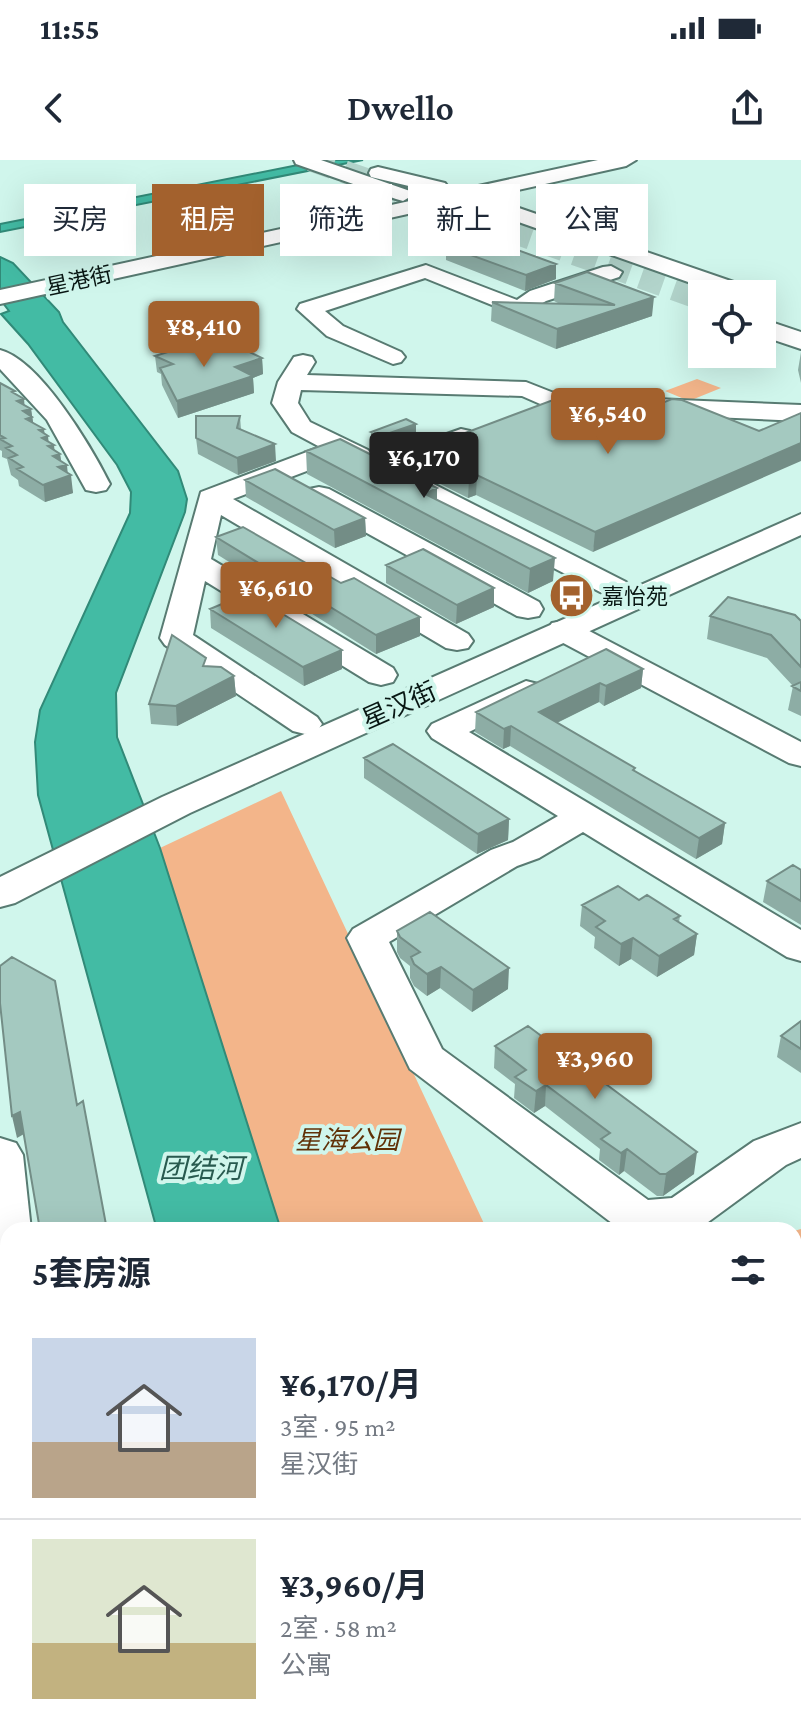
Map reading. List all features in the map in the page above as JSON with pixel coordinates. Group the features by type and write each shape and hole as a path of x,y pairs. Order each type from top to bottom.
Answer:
{"main road":[{"name":"星港街","path":"476,184 565,160"},
{"path":"517,184 626,160"},
{"name":"星港街","path":"0,297 54,278 403,195"},
{"path":"403,195 408,195"},
{"name":"星港街","path":"0,282 54,278 408,201"},
{"path":"520,216 705,280"},
{"path":"520,233 637,282"},
{"path":"776,315 801,323"},
{"path":"776,332 801,341"},
{"name":"星汉街","path":"166,798 308,716 615,588 801,504"},
{"name":"星汉街","path":"14,873 166,798 563,630 801,523"}],"street":[{"path":"304,160 361,169 408,187"},
{"path":"338,167 403,195"},
{"path":"393,357 335,331 308,309 426,271 519,309 538,296 611,272"},
{"path":"307,355 290,382 285,403 301,427 615,588"},
{"path":"0,357 63,423 79,445 96,484"},
{"path":"290,382 526,389 554,402 801,413"},
{"path":"513,417 554,402"},
{"path":"380,467 485,427"},
{"path":"211,498 342,448"},
{"path":"277,472 528,609"},
{"path":"211,498 176,638 308,716"},
{"path":"211,498 457,641"},
{"path":"195,562 381,675"},
{"path":"563,630 801,756"},
{"path":"605,652 444,731 801,948"},
{"path":"584,816 526,850 504,858 367,938 425,1058 640,1219 683,1215 770,1153 801,1139"},
{"path":"0,1155 6,1222"}],"green space":[{"path":"697,379 721,388 689,401 665,391"},
{"name":"星海公园","path":"281,791 483,1222 278,1222 160,848"}],"water":[{"path":"323,160 363,160 242,184 202,184"},
{"path":"152,194 152,202 136,205 136,197"},
{"path":"24,219 24,227 0,232 0,224"},
{"name":"团结河","path":"0,257 13,263 59,312 63,322 178,471 187,499 185,512 116,693 117,737 160,848 278,1222 155,1222 38,795 35,742 40,710 130,513 131,492 117,465 28,344 1,314 9,311 0,299"}],"building":[{"path":"520,251 556,264 526,275 474,256 520,256"},
{"path":"587,272 654,297 557,329 492,302 615,305 555,283"},
{"path":"193,344 206,350 235,345 262,358 235,367 253,376 177,401 160,368 173,364 155,356"},
{"path":"0,383 24,399 17,401 31,409 23,411 32,417 26,419 44,429 39,430 48,436 42,438 54,445 48,446 60,454 53,456 67,465 58,467 71,475 43,485 17,469 23,467 9,458 17,455 6,448 12,446 0,439 5,438 0,435"},
{"path":"561,397 616,421 672,399 682,400 759,431 801,413 801,443 595,532 477,475 469,479 410,449 446,436 452,438"},
{"path":"196,416 240,416 237,428 275,444 237,458 196,438"},
{"path":"406,419 416,424 381,436 371,432"},
{"path":"340,439 437,488 425,494 555,558 530,569 306,451"},
{"path":"275,469 365,518 334,530 245,480"},
{"path":"243,527 341,583 354,578 420,617 376,635 216,537"},
{"path":"423,549 494,588 457,605 386,565"},
{"path":"248,593 342,650 303,667 210,609"},
{"path":"728,597 795,615 801,621 801,667 771,635 710,616"},
{"path":"172,635 206,658 203,666 221,667 234,676 176,706 149,704"},
{"path":"606,649 643,669 606,686 600,683 539,712 725,823 699,838 511,726 504,729 476,712"},
{"path":"801,682 801,691 792,686"},
{"path":"393,744 509,819 478,834 364,758"},
{"path":"793,865 801,870 801,901 767,881"},
{"path":"618,886 639,900 647,895 680,916 674,919 697,934 659,956 633,938 621,944 596,927 605,921 582,905"},
{"path":"430,912 509,968 473,990 441,967 427,974 414,964 411,957 420,952 400,937 397,931"},
{"path":"12,957 55,981 77,1105 83,1101 106,1222 39,1222 20,1112 12,1116 0,1003 0,966"},
{"path":"801,1021 801,1049 781,1036"},
{"path":"528,1026 697,1152 666,1174 660,1174 627,1149 621,1153 601,1139 610,1133 546,1085 536,1091 515,1077 526,1070 495,1046"}],"tunnel":[{"path":"311,160 688,294"}],"place":[{"name":"嘉怡苑","path":"571,596"}]}
